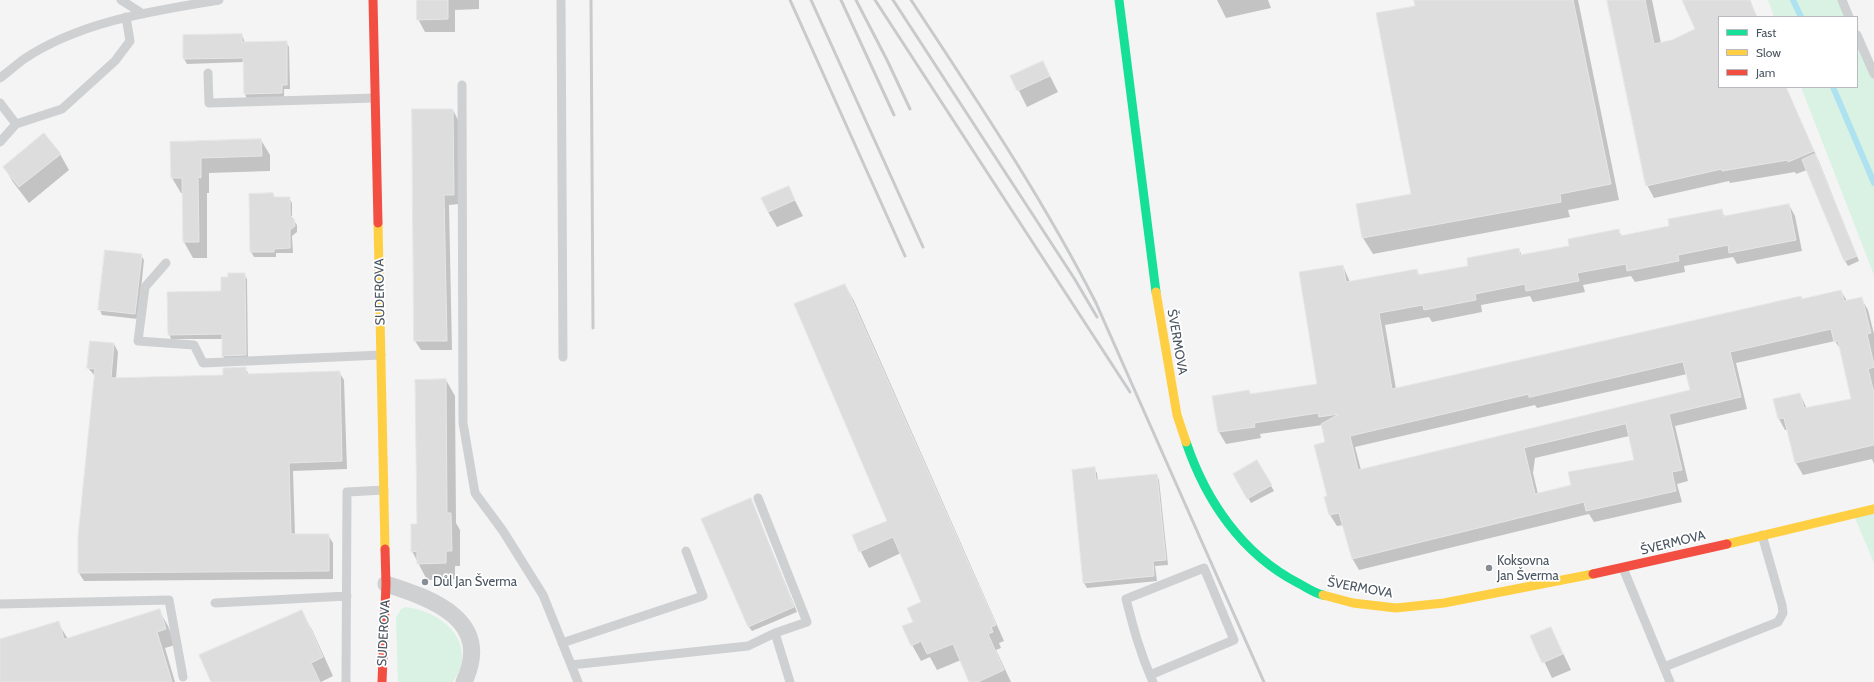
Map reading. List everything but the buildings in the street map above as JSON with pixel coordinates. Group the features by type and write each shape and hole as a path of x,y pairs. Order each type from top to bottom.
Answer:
{"street":[{"name":"SUDEROVA","path":"373,0 386,584 382,682"},
{"name":"ŠVERMOVA","path":"1119,0 1157,301 1177,415 1193,463 1215,507 1238,537 1263,560 1288,578 1319,594 1353,602 1396,608 1444,603 1623,568 1874,509"},
{"name":"SUDEROVA","path":"386,584 419,595 455,616 463,624 472,646 471,664 464,682"}],"lane":[{"path":"120,0 143,14"},
{"path":"0,78 24,59 77,32 126,17 218,0"},
{"path":"561,0 563,357"},
{"path":"1842,0 1849,16"},
{"path":"0,142 16,124 62,109 114,61 130,41 126,17"},
{"path":"1858,37 1874,74"},
{"path":"208,73 209,103 376,98"},
{"path":"462,85 463,423 475,493 503,531 543,595 578,682"},
{"path":"0,103 16,124"},
{"path":"166,263 145,287 138,341 194,345 203,363 381,355"},
{"path":"346,682 347,492 384,490"},
{"path":"571,664 748,646 774,633 807,622 758,498"},
{"path":"1664,667 1778,622 1783,613 1782,605 1761,535"},
{"path":"562,643 703,596 686,551"},
{"path":"1204,568 1234,640 1152,678 1139,650 1126,599 1204,568"},
{"path":"1623,568 1670,682"},
{"path":"215,603 347,596"},
{"path":"0,604 169,600 183,677"},
{"path":"774,633 790,682"}],"green space":[{"path":"1768,0 1840,0 1847,16 1774,16"},
{"path":"1858,40 1874,76 1874,275 1801,88 1858,88"},
{"path":"1874,512 1874,563 1853,513"},
{"path":"405,607 432,615 444,622 453,632 460,643 462,655 460,668 453,682 398,682 396,618 401,609"}],"waterway":[{"path":"1793,0 1801,16"},
{"path":"1833,88 1874,183"}],"railway":[{"path":"591,0 593,328"},
{"path":"790,0 905,256"},
{"path":"811,0 923,247"},
{"path":"841,0 894,115"},
{"path":"856,0 910,109"},
{"path":"875,0 1130,392"},
{"path":"893,0 1074,278 1097,317"},
{"path":"911,0 1008,149 1053,225 1096,303 1264,682"}],"traffic: fast":[{"path":"1119,0 1156,292"},
{"path":"1186,442 1194,464 1215,505 1228,524 1243,541 1278,571 1310,590 1323,595"}],"traffic: slow":[{"path":"378,223 385,549"},
{"path":"1156,292 1177,415 1186,442"},
{"path":"1727,544 1874,509"},
{"path":"1323,595 1353,603 1396,608 1444,603 1593,574"}],"traffic: jam":[{"path":"373,0 378,223"},
{"path":"1593,574 1727,544"},
{"path":"382,682 386,584 385,549"}],"place":[{"name":"Koksovna Jan Šverma","path":"1489,568"},
{"name":"Důl Jan Šverma","path":"425,582"}]}
